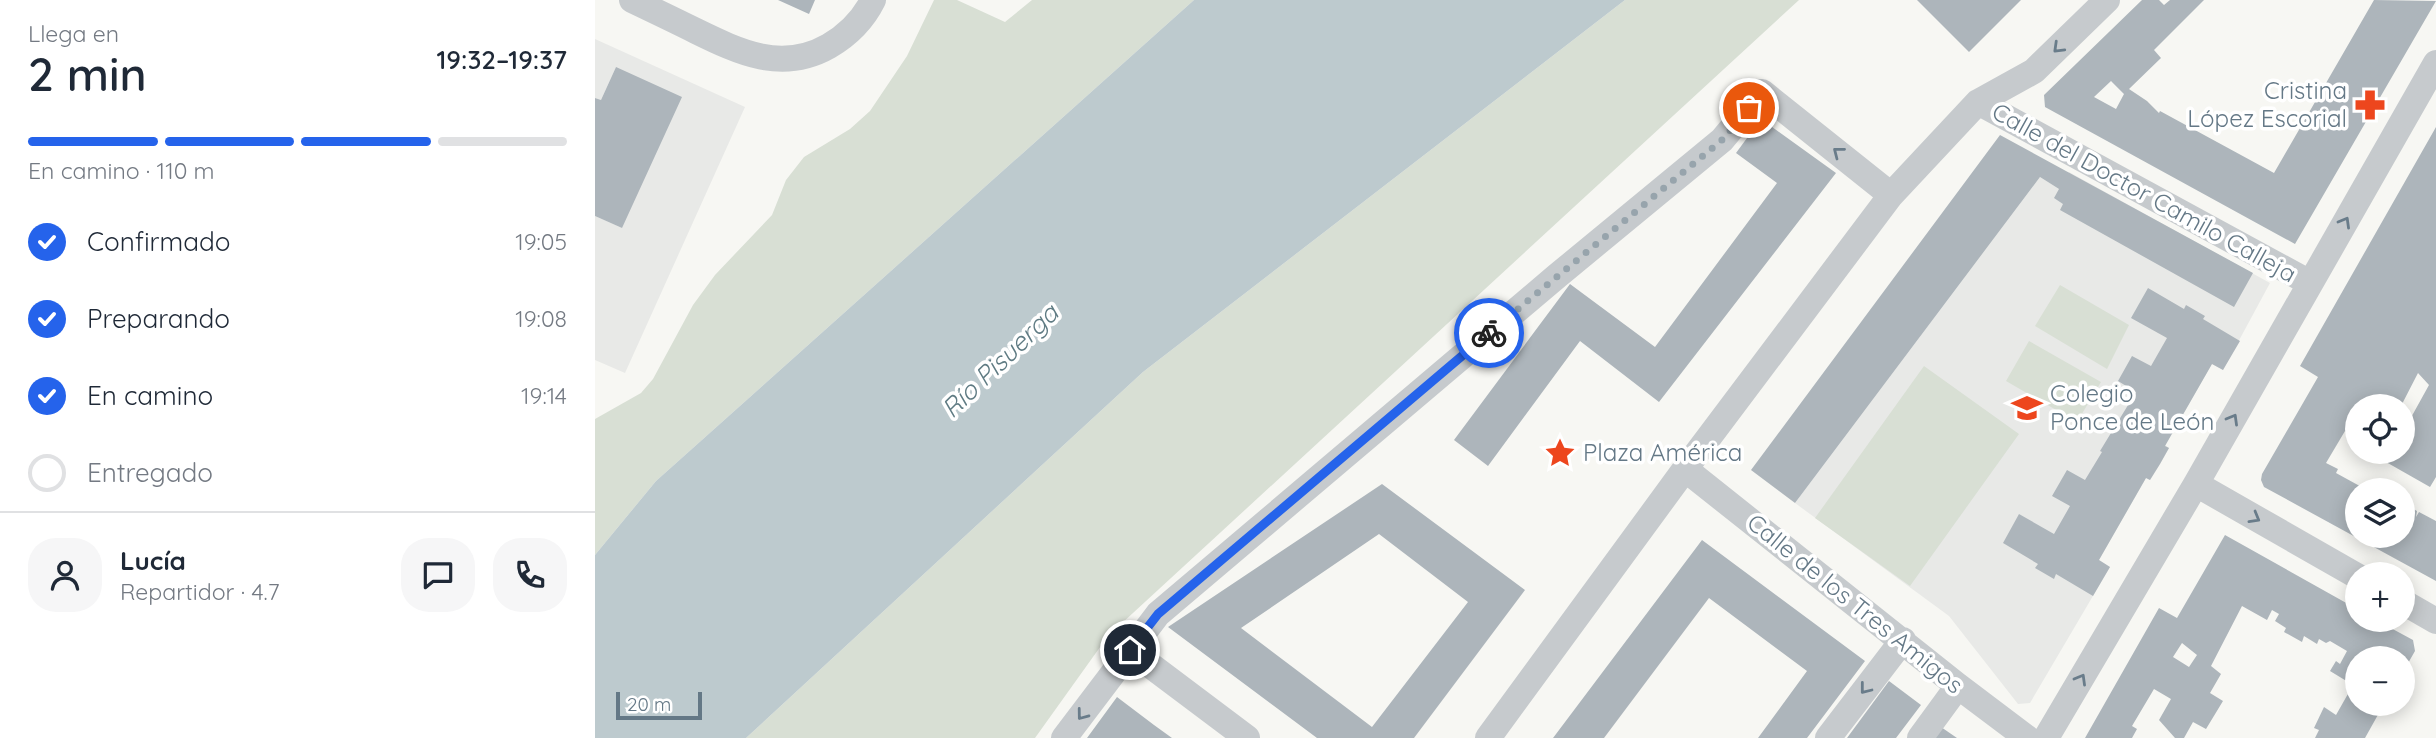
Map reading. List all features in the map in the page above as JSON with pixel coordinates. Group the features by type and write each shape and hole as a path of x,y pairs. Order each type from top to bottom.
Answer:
{"street":[{"path":"632,0 741,52 780,60 813,56 842,39 865,16 873,0"},
{"path":"1488,738 1685,469 1891,195 1978,102 2034,71 2107,0"},
{"path":"2046,738 2196,484 2436,63"},
{"path":"1064,738 1158,614 1722,140 1762,92 1891,195"},
{"name":"Calle del Doctor Camilo Calleja","path":"1978,102 2310,284"},
{"name":"Calle de los Tres Amigos","path":"1685,469 2027,738"},
{"path":"2196,484 2345,569"},
{"path":"2415,609 2436,621"},
{"path":"1828,738 1903,640"},
{"path":"1130,650 1247,738"},
{"path":"1920,738 1958,686"}],"shaded area":[{"path":"934,0 957,0 1005,22 1032,0 1194,0 656,481 595,555 595,419 641,393 653,379 693,305 715,275 772,215 786,180 804,157 850,129 870,111 907,56"},
{"path":"1625,0 1799,0 1108,636 1035,738 746,738 1143,372"},
{"path":"595,39 745,107 625,373 595,360 595,216 622,228 616,67 601,100 595,98"},
{"name":"Colegio Ponce de León","path":"2069,172 2270,283 2223,370 2212,364 2165,445 2169,448 2160,464 2150,480 2146,478 2099,560 2110,567 2030,703 2018,704 1949,616 1795,503 2040,177 2059,189"},
{"path":"2060,285 2129,325 2107,369 2035,326"},
{"path":"2029,341 2101,382 2077,422 2006,381"},
{"path":"1924,366 2019,434 1910,586 1815,518"}],"water":[{"name":"Río Pisuerga","path":"1194,0 1625,0 1143,372 746,738 595,738 595,555 656,481"}],"building":[{"path":"778,0 815,0 809,14"},
{"path":"1917,0 2021,0 1969,52"},
{"path":"2142,0 2159,0 2164,5 2170,0 2204,0 2154,50 2161,58 2129,89 2159,113 2160,111 2274,173 2374,0 2436,1 2295,244 2045,107 2044,95","holes":["2111,81 2124,94 2116,109 2094,97"]},
{"path":"616,67 682,97 622,228 595,216 595,98 601,100"},
{"path":"1761,119 1836,173 1659,402 1580,341 1488,466 1454,440 1570,284 1655,347 1777,183 1736,153"},
{"path":"2436,127 2436,477 2430,487 2390,464 2415,464 2415,410 2429,385 2418,373 2407,394 2345,394 2345,431 2326,463 2338,469 2336,473 2345,478 2345,531 2264,487 2262,474 2318,377 2300,366"},
{"path":"2000,135 2253,273 2234,307 2060,210 2063,204 2054,198 2059,189 2040,177 1795,503 1751,470"},
{"path":"2148,288 2184,309 2186,305 2205,316 2203,319 2240,341 2223,370 2212,364 2165,446 2169,448 2160,464 2150,480 2146,478 2099,560 2110,567 2093,596 2056,574 2054,579 2035,568 2038,564 2003,543 2019,514 2054,534 2070,506 2052,496 2067,470 2085,480 2136,392 2118,381 2132,356 2151,366 2167,338 2131,318"},
{"path":"1382,484 1525,590 1414,738 1317,738 1168,627","holes":["1379,534 1468,602 1372,727 1241,628"]},
{"path":"2415,510 2416,517 2419,512 2436,521 2436,581 2415,570 2415,562 2401,562 2376,548 2415,548"},
{"path":"2225,535 2345,602 2345,632 2398,632 2413,640 2414,646 2345,646 2345,650 2330,641 2326,643 2319,639 2317,644 2304,636 2302,642 2284,632 2286,628 2275,621 2279,614 2272,610 2267,620 2242,606 2211,666 2221,674 2210,693 2223,701 2206,729 2193,722 2184,738 2175,738 2159,720 2171,699 2154,689 2132,726 2137,729 2132,738 2085,738 2159,608 2177,618","holes":["2182,643 2197,655 2189,667 2173,657"]},
{"path":"1702,540 1865,661 1807,738 1758,738 1807,671 1709,598 1604,738 1553,738"},
{"path":"2345,655 2345,680 2330,671 2336,661 2340,664"},
{"path":"1889,681 1921,705 1896,738 1847,738"},
{"path":"1117,697 1154,725 1172,738 1087,738"},
{"path":"2345,699 2345,716 2377,716 2365,738 2315,738 2319,730 2314,728 2324,707 2336,715"},
{"path":"1941,727 1957,738 1933,738"}],"way so far":[{"path":"1489,333 1722,140 1749,108"}],"place":[{"name":"Cristina López Escorial","path":"2370,105"},
{"name":"Colegio Ponce de León","path":"2027,408"},
{"name":"Plaza América","path":"1560,453"}],"route":[{"path":"1130,650 1158,614 1489,333"}]}
